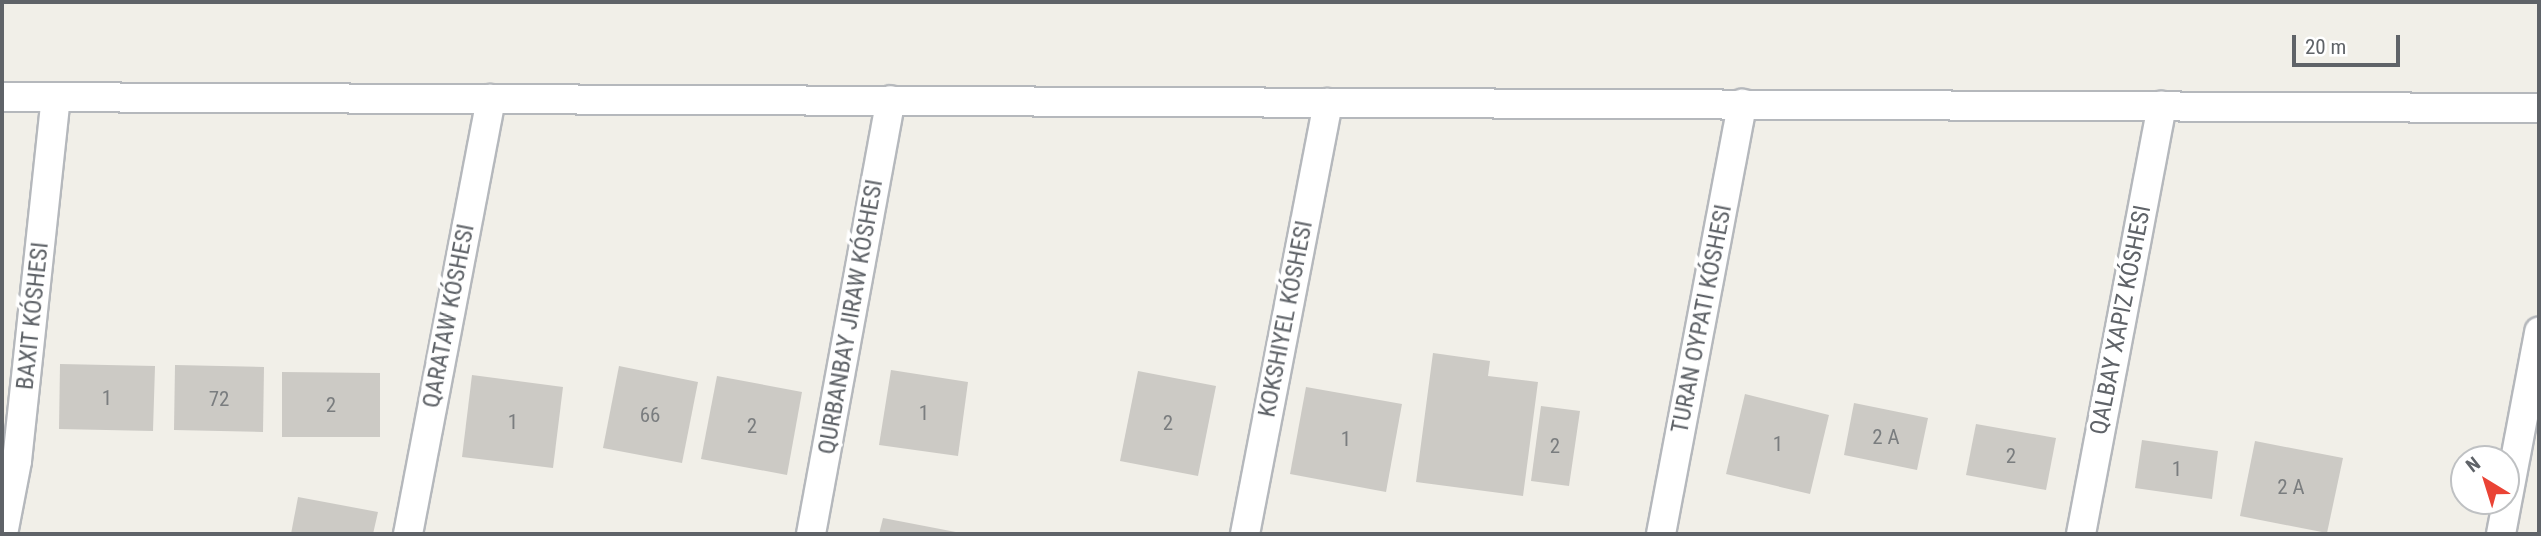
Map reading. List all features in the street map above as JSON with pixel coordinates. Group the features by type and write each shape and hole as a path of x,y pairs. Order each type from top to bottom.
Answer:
{"street":[{"path":"2,97 2539,108"},
{"path":"3,534 17,461 56,97"},
{"name":"QARATAW KÓSHESI","path":"408,534 491,99"},
{"path":"811,534 891,100"},
{"name":"KOKSHIYEL KÓSHESI","path":"1245,534 1328,103"},
{"path":"1661,534 1742,104"},
{"path":"2081,534 2162,106"},
{"path":"2501,534 2539,332"}],"building":[{"path":"1433,353 1490,361 1488,376 1538,382 1523,496 1416,482"},
{"path":"60,364 155,366 153,431 59,429"},
{"path":"175,365 264,367 263,432 174,430"},
{"path":"619,366 698,382 682,463 603,448"},
{"path":"891,370 968,382 958,456 879,445"},
{"path":"1138,371 1216,386 1198,476 1120,461"},
{"path":"282,372 380,373 380,437 282,437"},
{"path":"472,375 563,387 553,468 462,457"},
{"path":"717,376 802,392 787,475 701,459"},
{"path":"1306,387 1402,404 1386,492 1290,474"},
{"path":"1745,394 1829,415 1810,494 1726,474"},
{"path":"1854,403 1928,418 1917,470 1844,455"},
{"path":"1541,406 1580,411 1569,486 1531,481"},
{"path":"1976,424 2056,438 2046,490 1966,475"},
{"path":"2142,440 2218,451 2212,499 2135,488"},
{"path":"2255,441 2343,458 2327,533 2240,516"},
{"path":"298,497 378,512 373,534 291,534"},
{"path":"883,518 961,533 961,534 879,534"}]}
